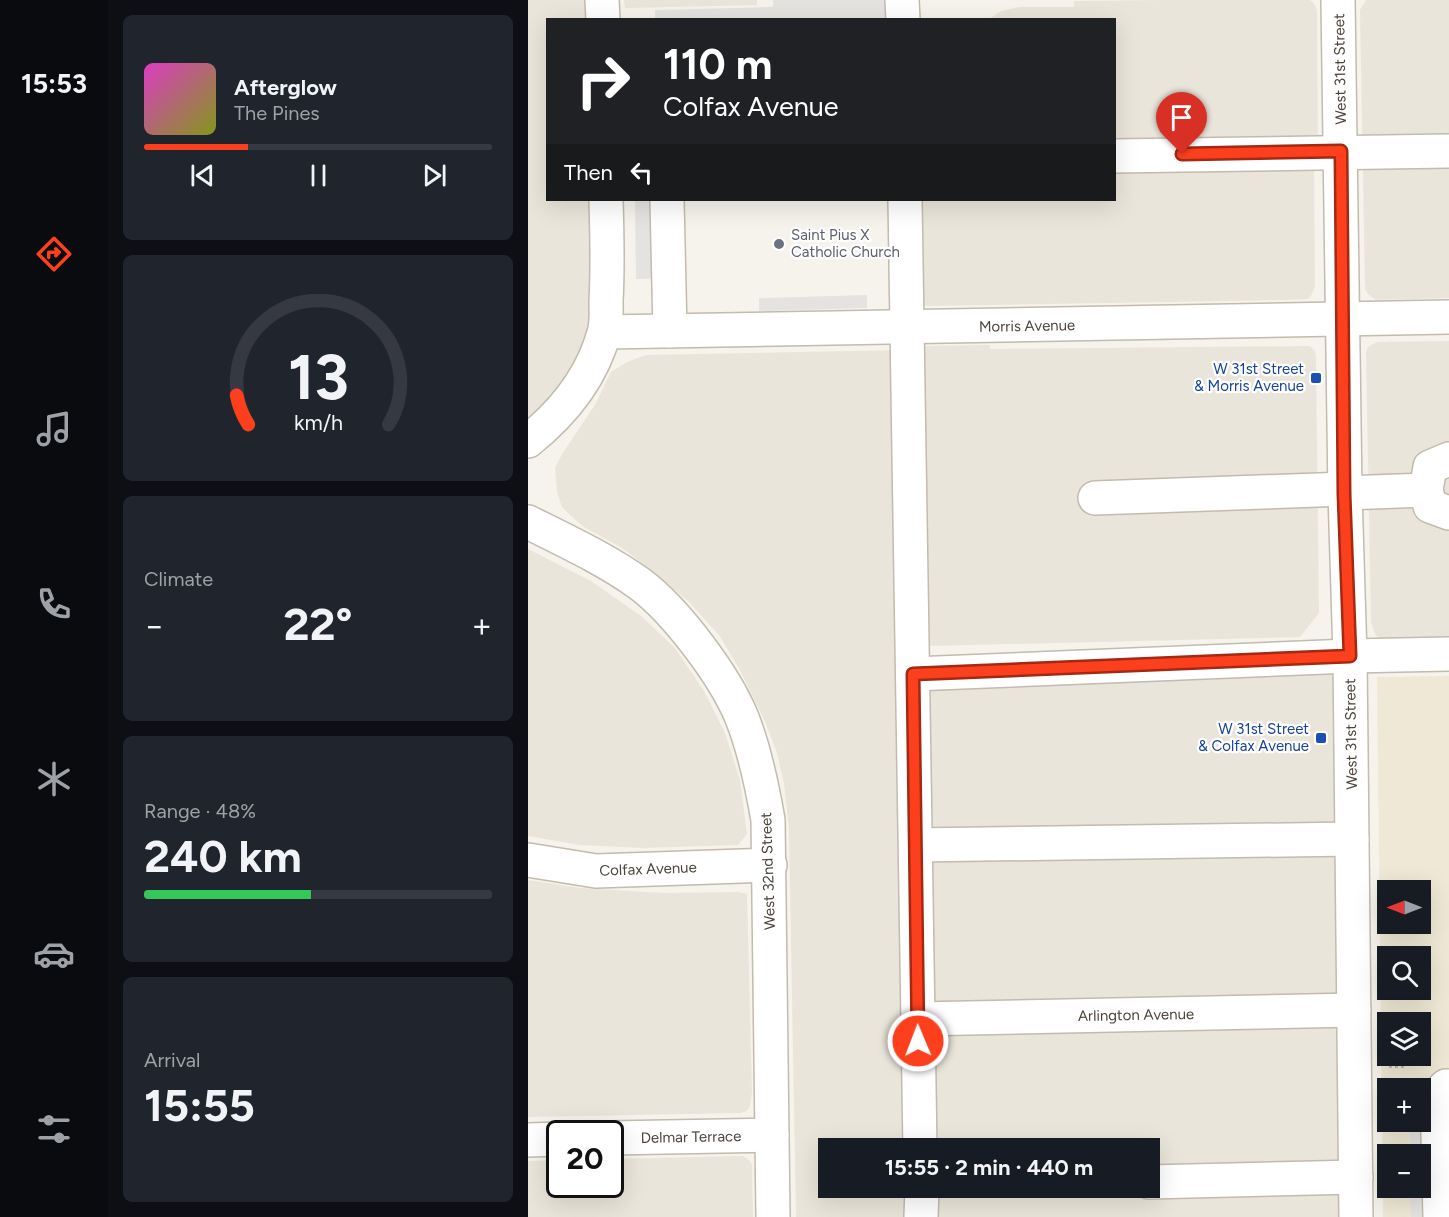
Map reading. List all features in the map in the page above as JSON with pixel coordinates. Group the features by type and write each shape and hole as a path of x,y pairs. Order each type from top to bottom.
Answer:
{"street":[{"path":"602,0 603,18"},
{"path":"902,0 903,18"},
{"name":"West 31st Street","path":"1338,0 1344,491 1350,656 1356,1217"},
{"path":"1116,156 1449,151"},
{"path":"528,441 549,424 572,398 590,367 605,332 608,279 606,201"},
{"path":"667,201 670,331"},
{"path":"905,201 920,1138"},
{"name":"Morris Avenue","path":"605,332 1449,317"},
{"path":"1449,459 1430,467 1426,490 1430,506 1449,513"},
{"path":"1095,498 1426,490"},
{"name":"West 32nd Street","path":"528,522 584,549 641,585 671,614 693,640 723,683 742,717 759,770 768,820 773,1217"},
{"path":"913,674 1449,654"},
{"path":"916,845 1352,839"},
{"name":"Colfax Avenue","path":"528,860 596,871 770,865"},
{"name":"Arlington Avenue","path":"918,1019 1354,1010"},
{"path":"1440,1217 1437,1095 1449,1086"},
{"name":"Delmar Terrace","path":"624,1138 772,1135"},
{"path":"528,1140 546,1139"},
{"path":"1160,1182 1356,1177"},
{"path":"921,1217 922,1198"}],"shaded area":[{"path":"528,0 602,0 603,18 546,18 546,201 606,201 605,332 528,441"},
{"path":"624,0 757,0 757,5 625,8"},
{"path":"773,0 887,0 888,18 655,18 655,10 773,7"},
{"path":"1310,0 1315,5 1317,11 1318,163 1314,164 1315,287 1308,299 921,306 921,201 1116,201 1116,18 990,18 1001,11 1019,7 1074,7 1074,1"},
{"path":"1366,0 1449,0 1449,298 1376,300 1365,289 1360,10"},
{"path":"635,201 683,201 681,278 636,279"},
{"path":"867,295 867,308 759,311 759,298"},
{"path":"1449,341 1449,637 1379,638 1371,622 1366,352 1368,347 1377,342"},
{"path":"990,345 990,349 1310,346 1315,351 1316,357 1319,613 1300,637 929,646 923,644 924,346"},
{"path":"900,350 914,1138 818,1138 818,1198 914,1198 915,1217 796,1217 789,828 784,784 777,753 740,670 719,635 688,601 655,573 622,548 584,527 571,516 562,507 557,492 555,468 595,405 611,372 627,362 646,355"},
{"path":"528,549 591,581 641,616 675,648 704,691 725,733 740,780 747,834 738,845 642,848 580,845 528,836"},
{"path":"1350,656 1356,1217 921,1217 921,1198 1160,1198 1160,1138 920,1138 913,674"},
{"path":"1449,676 1449,1217 1383,1217 1383,1198 1431,1198 1431,1144 1382,1144 1382,1132 1431,1132 1431,1078 1381,1078 1381,1066 1431,1066 1431,1012 1381,1012 1381,1000 1431,1000 1431,946 1380,946 1380,934 1431,934 1431,880 1379,880 1377,677"},
{"path":"528,880 581,888 664,893 738,892 747,894 752,1092 747,1111 741,1113 528,1117"},
{"path":"1449,1086 1449,1217 1411,1217 1410,1198 1431,1198 1431,1144 1410,1144 1410,1132 1431,1132 1431,1087"},
{"path":"743,1156 752,1164 753,1217 528,1217 528,1161 546,1160 546,1198 624,1198 624,1159"}],"place":[{"name":"Saint Pius X Catholic Church","path":"779,244"},
{"name":"W 31st Street & Morris Avenue","path":"1316,378"},
{"name":"W 31st Street & Colfax Avenue","path":"1321,738"}],"route":[{"path":"918,1041 913,674 1350,656 1344,494 1341,151 1182,154"}]}
